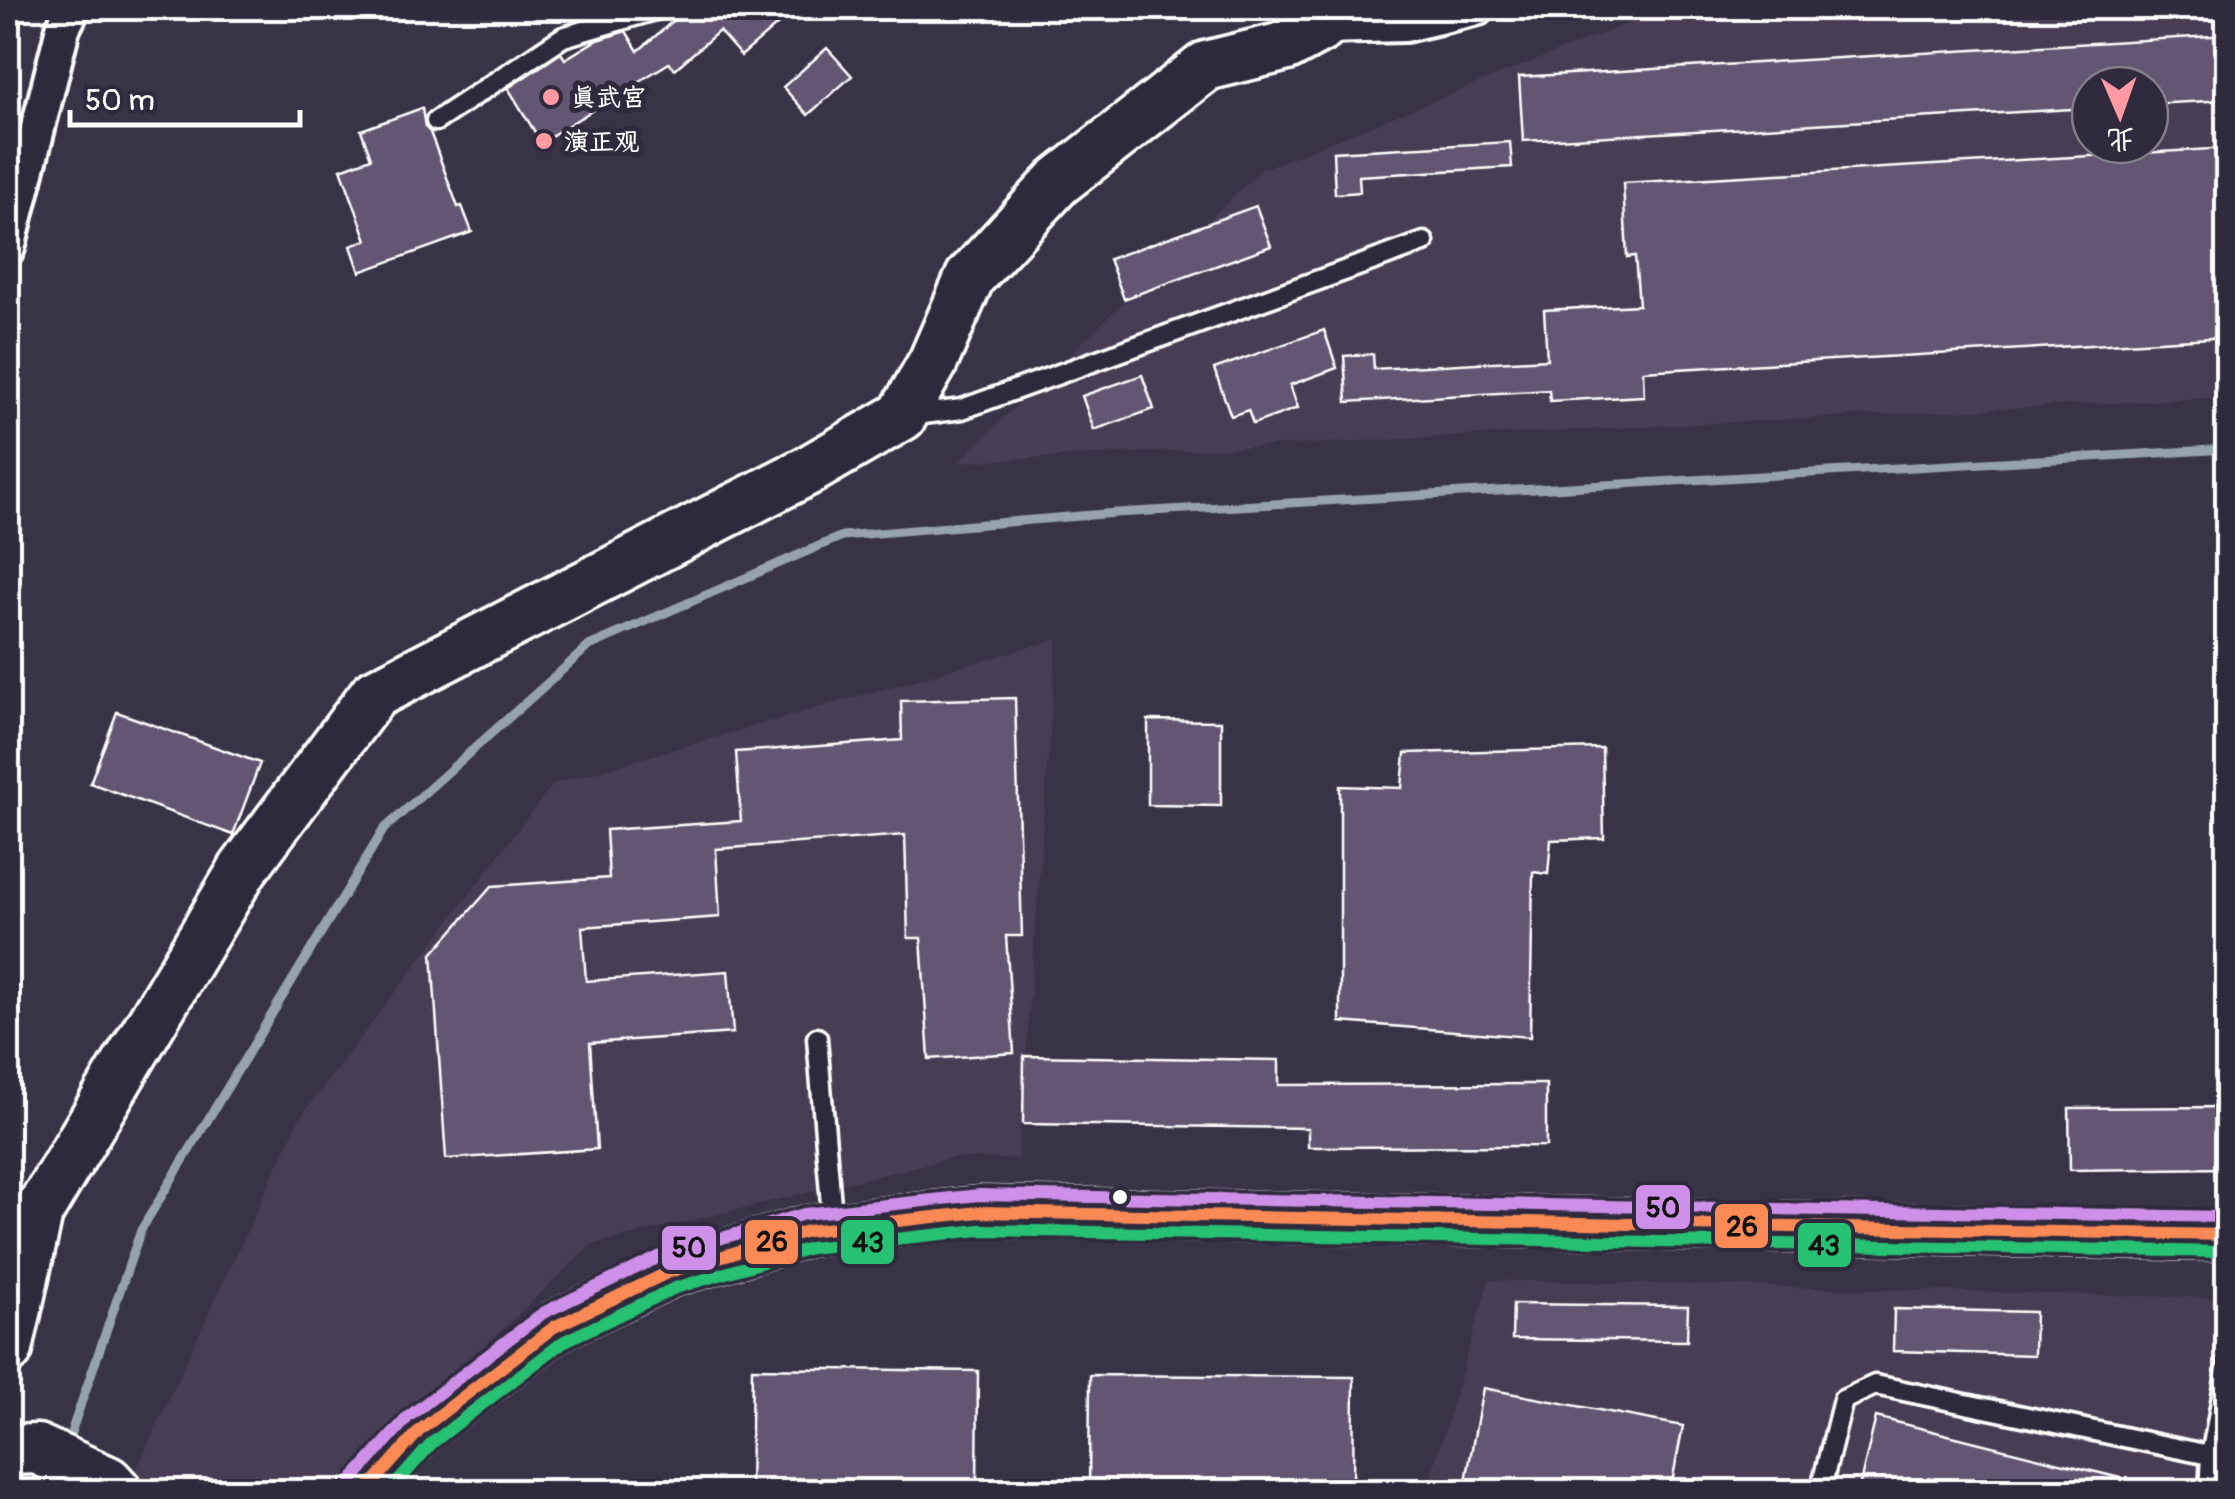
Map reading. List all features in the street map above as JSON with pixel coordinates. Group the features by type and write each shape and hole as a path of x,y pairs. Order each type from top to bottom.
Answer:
{"main road":[{"path":"9,1333 38,1213 243,869 374,694 809,470 902,416 933,362 970,277 1058,182 1206,66 1287,46 1326,17"},
{"path":"365,1492 420,1430 554,1327 669,1272 807,1231 979,1212 2228,1235"},
{"path":"22,1449 113,1486"}],"street":[{"path":"8,248 63,28 73,8"},
{"path":"1326,17 1405,25 1478,8"}],"lane":[{"path":"436,120 564,37 662,8"},
{"path":"902,416 962,409 1424,242"},
{"path":"818,1038 834,1228"},
{"path":"2209,1492 2219,1457 2228,1363"},
{"path":"1820,1492 1843,1400 1875,1386 2219,1457"}],"shaded area":[{"path":"1667,8 2227,8 2227,397 958,462 1262,169"},
{"path":"1057,639 1018,1159 951,1158 591,1245 333,1491 126,1491 299,1119 553,784"},
{"path":"1489,1280 2227,1298 2227,1491 1426,1492"}],"building":[{"path":"688,8 797,8 741,56 719,31 675,69 669,63 541,142 508,88 561,53 565,59 595,41 626,31 638,51"},
{"path":"2228,35 2228,100 2170,103 2170,65 2070,65 2070,109 1523,141 1519,77"},
{"path":"827,48 852,76 808,115 783,87"},
{"path":"422,108 425,127 472,232 360,272 351,246 367,240 341,169 371,158 361,130"},
{"path":"1510,142 1512,167 1359,176 1360,192 1335,194 1333,152"},
{"path":"2228,148 2228,337 1643,371 1644,396 1550,401 1549,390 1347,402 1344,356 1373,354 1374,369 1547,359 1544,310 1639,305 1635,256 1627,257 1623,183 2070,157 2070,165 2170,165 2170,151"},
{"path":"1256,206 1271,246 1124,299 1109,259"},
{"path":"1324,330 1337,368 1290,385 1298,408 1253,424 1248,410 1231,416 1214,369"},
{"path":"1142,375 1154,409 1094,430 1082,396"},
{"path":"1015,698 1022,936 1006,936 1014,1053 929,1059 921,938 908,938 905,835 716,849 720,917 582,927 586,981 728,971 733,1033 590,1043 597,1149 446,1159 432,954 492,886 609,878 606,830 741,821 736,752 902,740 901,701"},
{"path":"117,712 260,763 233,835 90,783"},
{"path":"1148,720 1221,721 1221,806 1148,805"},
{"path":"1602,748 1604,838 1551,840 1548,874 1533,872 1530,1037 1340,1022 1340,786 1402,788 1405,753"},
{"path":"1024,1056 1279,1060 1279,1085 1546,1084 1546,1146 1308,1147 1308,1128 1023,1124"},
{"path":"2228,1107 2228,1168 2070,1170 2069,1108"},
{"path":"1513,1304 1688,1306 1687,1341 1512,1339"},
{"path":"1894,1309 2035,1312 2034,1355 1893,1351"},
{"path":"752,1368 978,1371 977,1492 750,1492"},
{"path":"1090,1375 1354,1377 1353,1492 1089,1492"},
{"path":"1483,1388 1683,1426 1670,1492 1464,1492"},
{"path":"1876,1417 2140,1483 2139,1492 1858,1492"}],"waterway":[{"path":"66,1447 141,1230 384,829 589,646 842,536 1116,513 2228,449"}],"transit line":[{"name":"50","path":"352,1480 408,1417 543,1313 661,1256 804,1214 979,1195 2228,1217"},
{"name":"26","path":"365,1492 420,1430 554,1327 669,1272 807,1231 979,1212 2228,1235"},
{"name":"43","path":"389,1492 432,1443 563,1342 675,1288 810,1248 980,1230 2228,1252"}],"place":[{"name":"真武宫","path":"551,97"},
{"name":"演正观","path":"544,141"}]}
